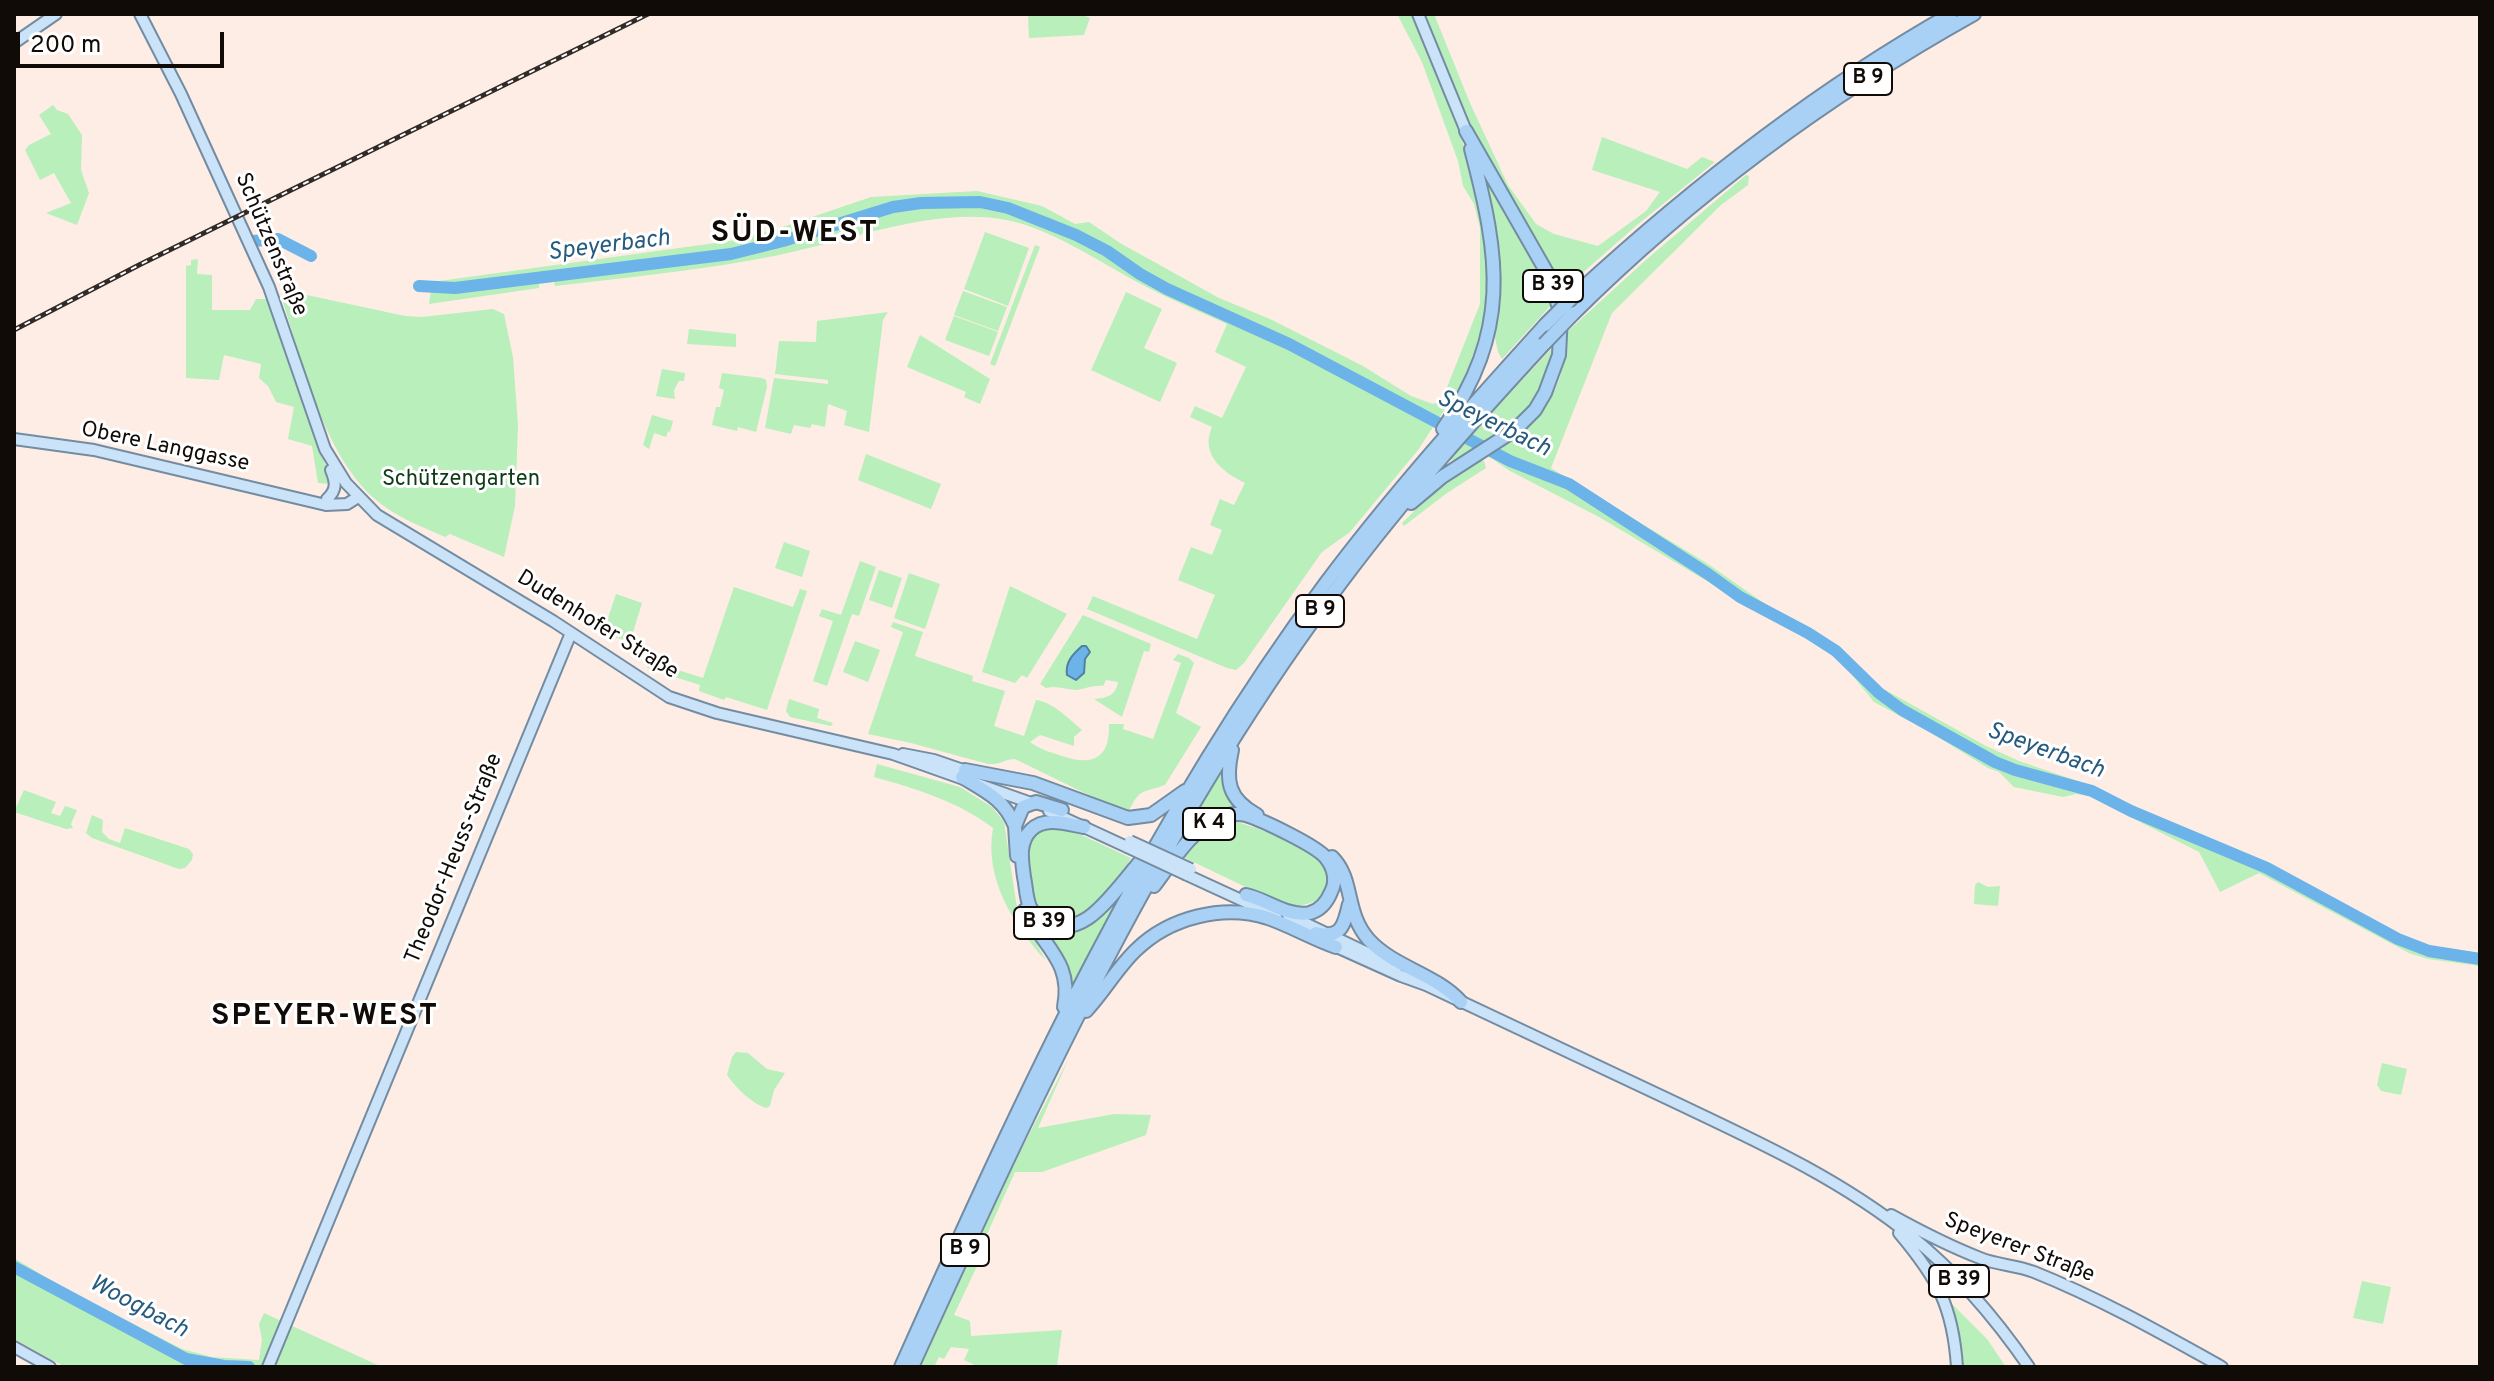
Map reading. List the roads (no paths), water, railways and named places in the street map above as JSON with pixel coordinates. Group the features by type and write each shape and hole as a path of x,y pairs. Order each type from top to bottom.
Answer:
{"highway":[{"name":"B 9","path":"912,1367 992,1191 1075,1022 1185,820 1303,636 1439,447 1545,325 1576,294 1849,77 1951,14"},
{"name":"B 9","path":"1748,156 1974,14"},
{"name":"B 39","path":"1407,479 1462,418 1466,392 1484,349 1490,324 1495,283 1489,219 1466,131"},
{"name":"B 39","path":"1387,523 1442,477 1499,442 1525,420 1545,393 1559,355 1561,315 1550,278 1466,131"},
{"name":"B 9","path":"1462,418 1722,176"},
{"name":"B 9","path":"901,1367 994,1162 1132,887 1248,696 1301,618 1407,479"},
{"name":"B 39","path":"1235,739 1228,776 1234,795 1247,810 1328,851 1340,864 1356,921 1372,943 1404,971 1453,993 1461,1002"},
{"name":"K 4","path":"963,773 1033,783 1128,818 1151,815 1190,787"},
{"path":"963,773 996,797 1015,826"},
{"path":"1015,826 1023,807 1030,802 1062,810"},
{"name":"K 4","path":"1128,921 1192,838 1213,821 1229,814 1246,815 1303,842 1324,855 1333,869 1334,885 1326,902 1309,913 1298,913 1246,895"},
{"name":"B 39","path":"1084,827 1055,821 1041,824 1031,830 1024,842 1021,856 1029,904 1040,921 1055,927 1070,926 1088,918 1162,836"},
{"name":"B 9","path":"1015,826 1023,906 1032,925 1060,962 1066,977 1061,1025"},
{"path":"1334,941 1350,902"},
{"name":"B 39","path":"1075,1022 1138,948 1173,924 1200,916 1249,913 1334,941"},
{"name":"B 39","path":"1305,930 1334,941"}],"main road":[{"path":"14,43 56,14"},
{"name":"B 39","path":"1418,14 1466,131"},
{"name":"Schützenstraße","path":"141,15 181,94 269,287 325,449 354,493"},
{"name":"Obere Langgasse","path":"14,439 94,450 335,505 347,504 354,493"},
{"name":"K 4","path":"325,449 336,483 327,499"},
{"name":"Obere Langgasse","path":"306,499 327,499 354,493"},
{"name":"Dudenhofer Straße","path":"354,493 389,523 571,633 669,697 717,713 963,773 1062,810"},
{"name":"Theodor-Heuss-Straße","path":"268,1367 571,633"},
{"name":"Dudenhofer Straße","path":"963,773 1084,827"},
{"name":"B 39","path":"1062,810 1305,930"},
{"name":"B 39","path":"1084,827 1128,844"},
{"name":"B 39","path":"1189,872 1246,895 1334,941 1404,971"},
{"name":"B 39","path":"1461,1002 1762,1144 1844,1189 1913,1238 1950,1273 2004,1332 2029,1367"},
{"name":"Speyerer Straße","path":"1844,1189 1942,1242 1985,1260 2018,1266 2042,1275 2115,1309 2222,1367"},
{"path":"1874,1209 1920,1258 1937,1284 1949,1311 1957,1367"},
{"path":"14,1347 50,1367"}],"water":[{"path":"1082,646 1090,652 1085,659 1084,673 1076,680 1067,675 1067,666"}],"waterway":[{"name":"Speyerbach","path":"419,286 455,288 731,254 893,207 921,203 980,202 1008,208 1076,235 1167,289 1289,344 1510,461 1569,484 1740,597 1836,651 1879,693 1902,710 1995,762 2092,791 2131,811 2267,868 2398,939 2429,951 2480,959"},
{"name":"Speyerbach","path":"253,241 278,239 311,256"},
{"name":"Woogbach","path":"14,1267 186,1359 249,1367"}],"railway":[{"path":"14,330 139,265 648,14"}],"district":[{"name":"SÜD-WEST","path":"795,235"},
{"name":"SPEYER-WEST","path":"325,1018"}],"park label":[{"name":"Schützengarten","path":"461,481"}]}
